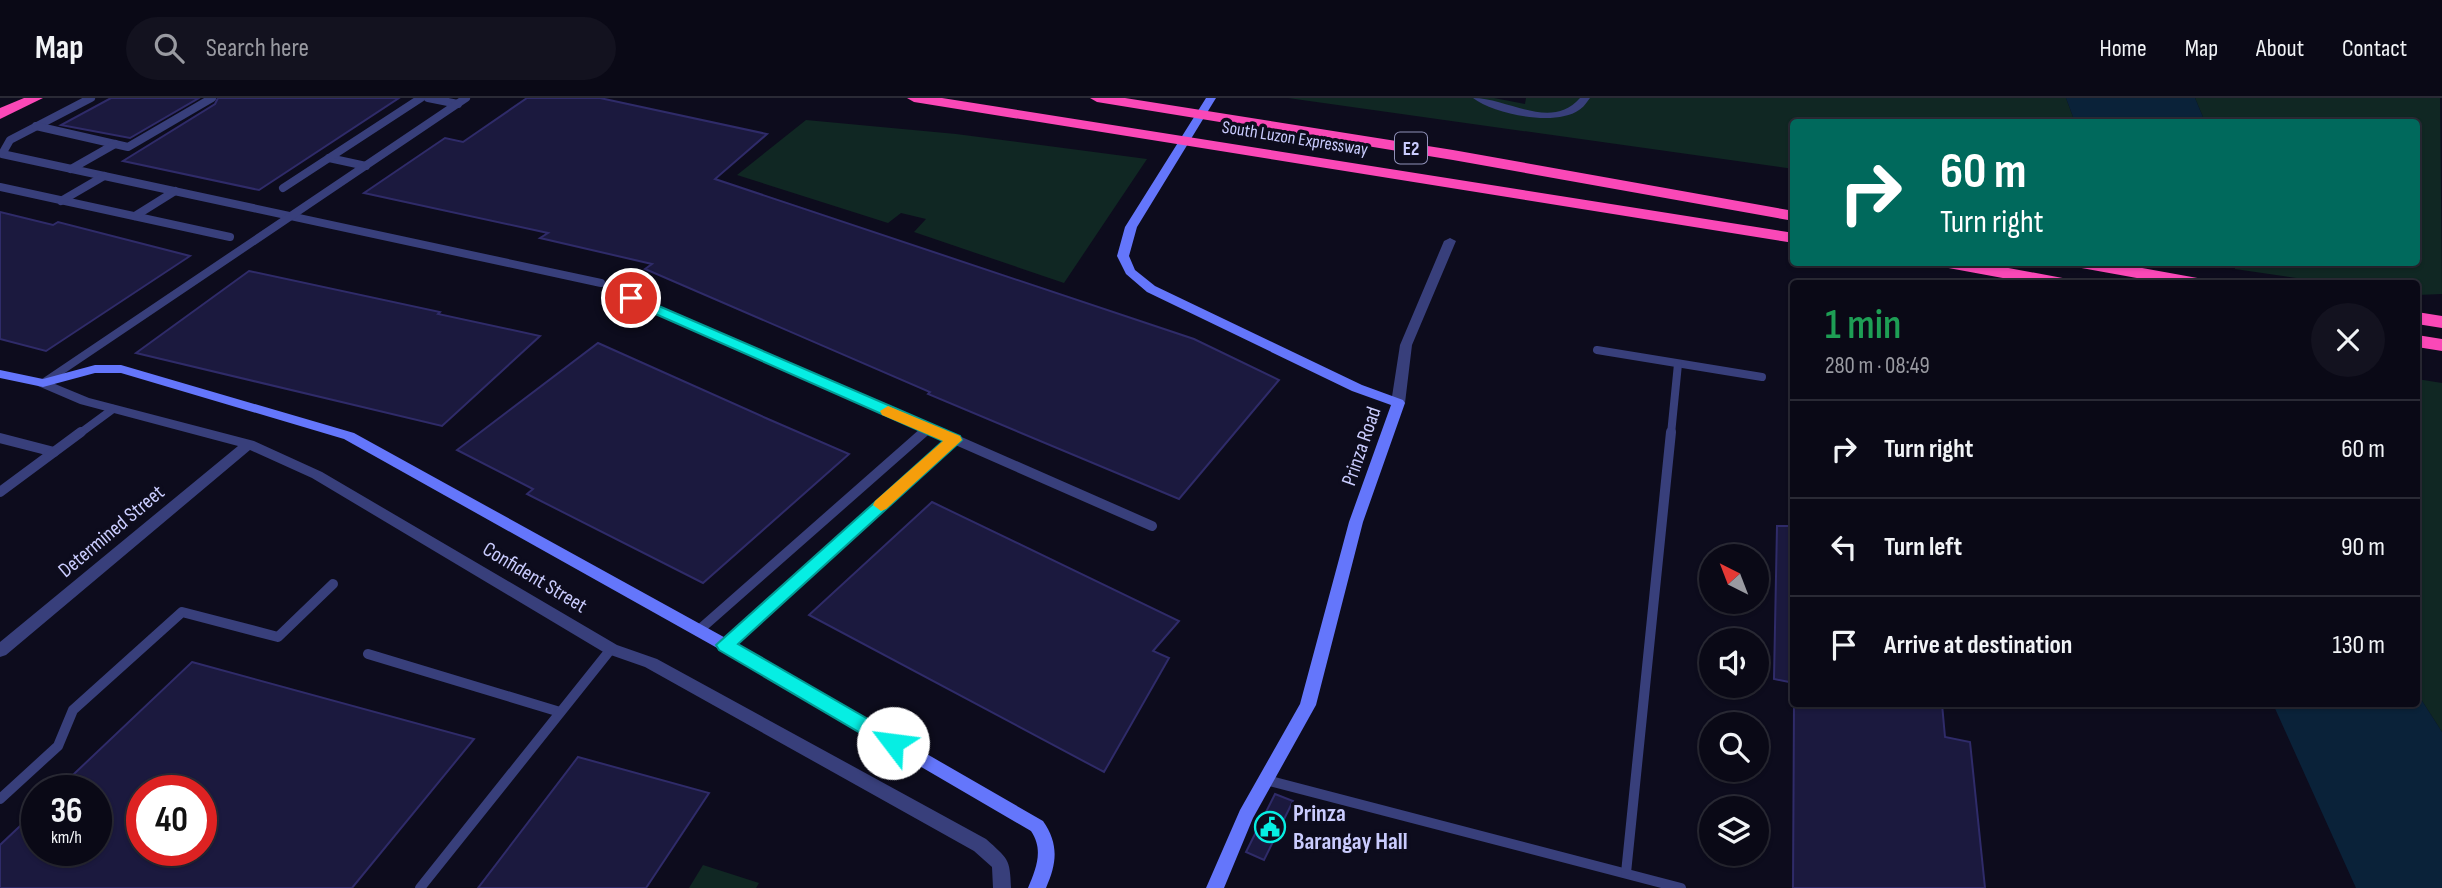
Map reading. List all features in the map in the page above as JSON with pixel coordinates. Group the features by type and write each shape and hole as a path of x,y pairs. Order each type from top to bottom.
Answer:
{"highway":[{"path":"0,101 7,98"},
{"path":"0,114 36,98"},
{"name":"South Luzon Expressway","path":"914,98 1790,236"},
{"name":"South Luzon Expressway","path":"1097,98 1440,152 1790,215"},
{"path":"1966,266 2045,280"},
{"path":"2099,266 2180,280"},
{"path":"2420,316 2442,315"},
{"path":"2420,317 2442,322"},
{"path":"2420,341 2442,345"}],"main road":[{"name":"Prinza Road","path":"1212,98 1158,181 1125,244 1123,256 1130,272 1151,289 1357,388 1398,403 1356,522 1308,705 1246,815 1215,888"},
{"path":"43,383 95,369 121,369 327,428 381,453 460,500 725,645 1037,826 1044,835 1048,850 1048,864 1037,888"},
{"name":"Confident Street","path":"0,374 43,383"}],"street":[{"path":"1478,98 1510,110 1545,116 1573,111 1585,98"},
{"path":"1398,403 1406,345 1450,240"},
{"name":"Confident Street","path":"43,383 85,401 249,444 317,475 611,649 651,663 980,845 1002,864 1002,888"},
{"name":"Determined Street","path":"0,651 249,444"}],"lane":[{"path":"90,98 10,140 2,154 601,283"},
{"path":"36,126 128,147 212,98"},
{"path":"283,188 421,98"},
{"path":"428,98 458,104"},
{"path":"43,383 466,98"},
{"path":"71,169 115,144"},
{"path":"329,158 366,166"},
{"path":"61,201 104,176"},
{"path":"0,187 229,237"},
{"path":"135,216 175,191"},
{"path":"631,298 1152,526"},
{"path":"1597,350 1762,377"},
{"path":"1626,873 1678,364"},
{"path":"0,492 113,409"},
{"path":"698,631 928,429"},
{"path":"0,438 54,452"},
{"path":"725,645 954,440"},
{"path":"0,799 58,746 72,709 182,612 278,638 333,584"},
{"path":"420,888 611,649"},
{"path":"368,654 560,712"},
{"path":"1266,780 1681,888"}],"green space":[{"path":"1288,98 1494,98 1525,104 1526,98 2066,98 2074,119 1790,119 1790,168"},
{"path":"2195,98 2440,98 2442,294 2420,295 2420,280 2310,280 2235,269 2235,266 2420,266 2420,119 2204,119"},
{"path":"806,120 956,134 1147,159 1064,283 914,232 926,219 901,213 888,223 737,175"},
{"path":"2420,379 2442,383 2442,732 2420,698"},
{"path":"703,865 759,883 756,888 689,888"}],"water":[{"path":"2066,98 2195,98 2204,119 2074,119"},
{"path":"2420,698 2442,732 2442,888 2356,888 2274,707 2420,707"}],"pier":[{"path":"2103,266 2206,266 2239,271 2239,280 2105,280"}],"building":[{"path":"111,98 199,98 130,138 61,125"},
{"path":"218,98 399,98 259,190 123,161 215,104"},
{"path":"527,98 600,98 767,134 715,179 1194,339 1279,380 1179,499 928,394 930,392 645,269 652,264 540,238 548,233 364,193 445,138 463,142"},
{"path":"0,212 53,225 58,222 190,256 46,351 0,339"},
{"path":"249,271 540,336 442,426 136,353"},
{"path":"598,343 849,454 703,583 527,494 533,489 457,450"},
{"path":"932,502 1179,621 1153,651 1169,658 1104,772 809,615"},
{"path":"1777,526 1790,526 1790,682 1774,679"},
{"path":"192,662 474,739 352,888 0,888 0,845 21,825 21,866 112,866 112,775 73,775"},
{"path":"1794,707 1942,707 1945,737 1970,742 1985,888 1793,888"},
{"path":"578,757 709,793 646,888 478,888"},
{"name":"Prinza Barangay Hall","path":"1275,794 1293,801 1264,860 1246,852"}],"slow traffic":[{"path":"881,505 954,440 888,411"}],"place":[{"name":"Prinza Barangay Hall","path":"1270,827"}],"route":[{"path":"631,298 954,440 725,645 893,743"}]}
